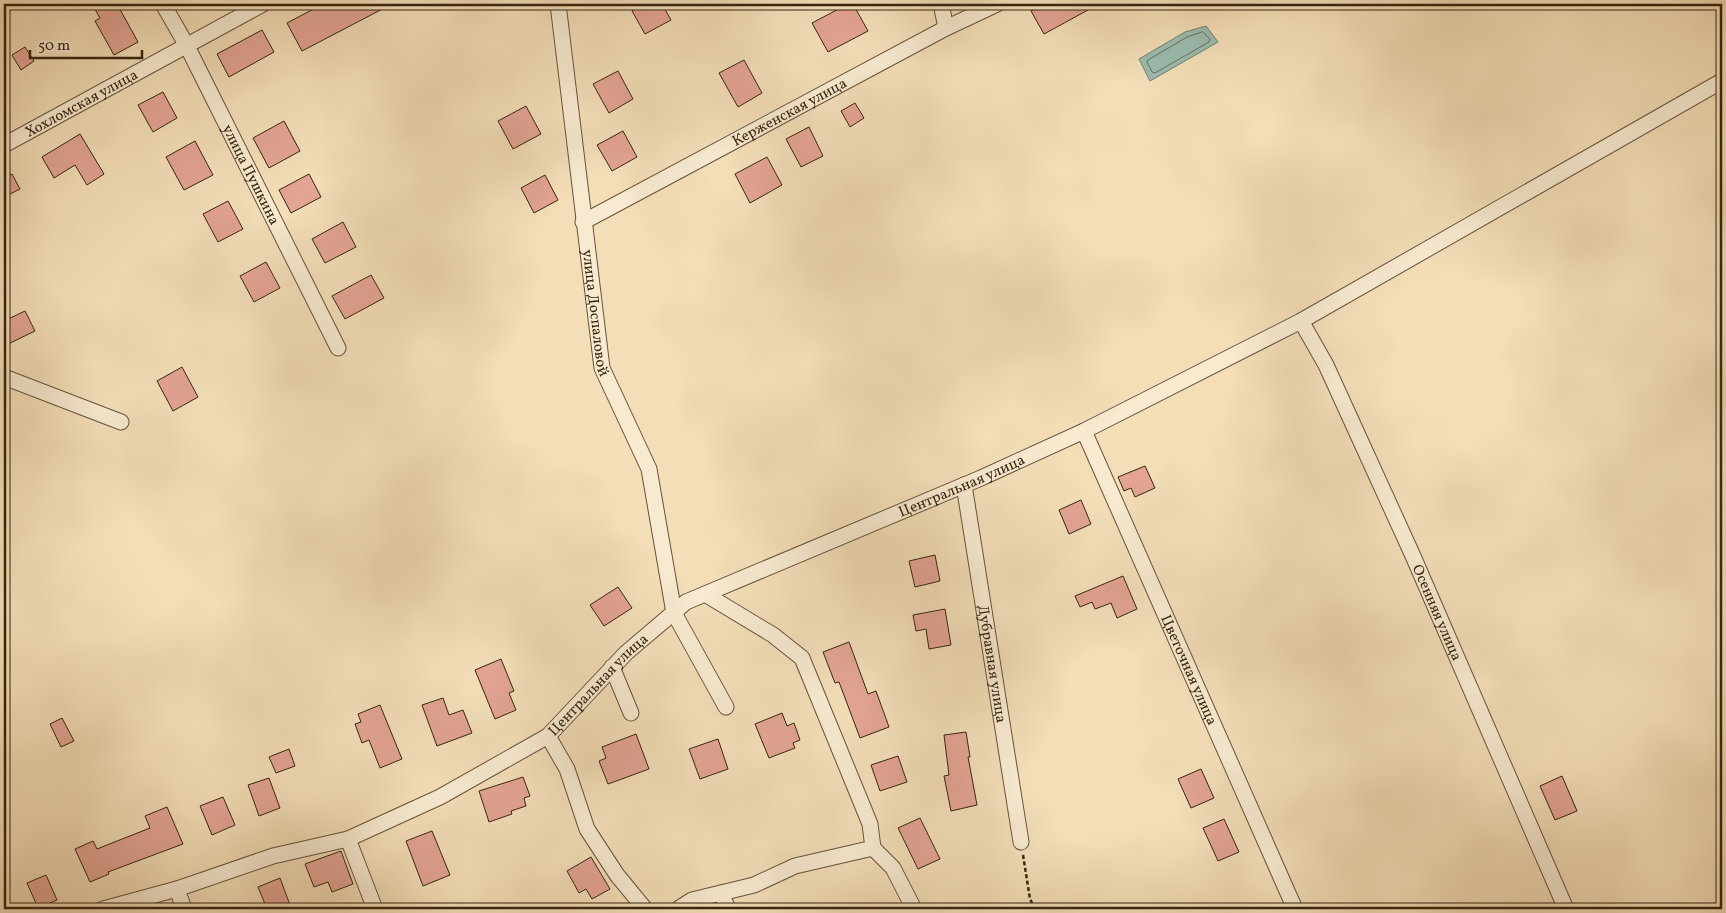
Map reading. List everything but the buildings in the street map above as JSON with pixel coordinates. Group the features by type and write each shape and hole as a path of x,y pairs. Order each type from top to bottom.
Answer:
{"street":[{"name":"улица Пушкина","path":"163,4 187,46 338,348"},
{"name":"Хохломская улица","path":"4,145 264,4"},
{"name":"улица Доспаловой","path":"558,4 602,368 649,469 674,613 726,707"},
{"path":"941,4 946,28"},
{"name":"Керженская улица","path":"583,222 946,28 997,4"},
{"name":"Центральная улица","path":"102,909 177,889 273,856 348,839 440,797 548,736 626,653 686,602 964,485 1084,431 1301,321 1722,81"},
{"name":"Осенняя улица","path":"1301,321 1326,365 1413,556 1566,909"},
{"path":"4,377 122,422"},
{"name":"Цветочная улица","path":"1084,431 1295,909"},
{"name":"Дубравная улица","path":"964,485 1021,842"},
{"path":"705,594 773,635 802,658 870,824 873,848 893,868 914,909"},
{"path":"612,667 631,713"},
{"path":"548,736 567,769 587,829 617,875 645,909"},
{"path":"348,839 375,909"},
{"path":"678,909 692,900 754,885 796,866 873,848"},
{"path":"177,889 184,909"},
{"path":"721,893 728,909"}],"path":[{"path":"1021,842 1030,899 1035,909"}],"water":[{"path":"1206,26 1218,42 1150,81 1139,59 1185,32"}]}
